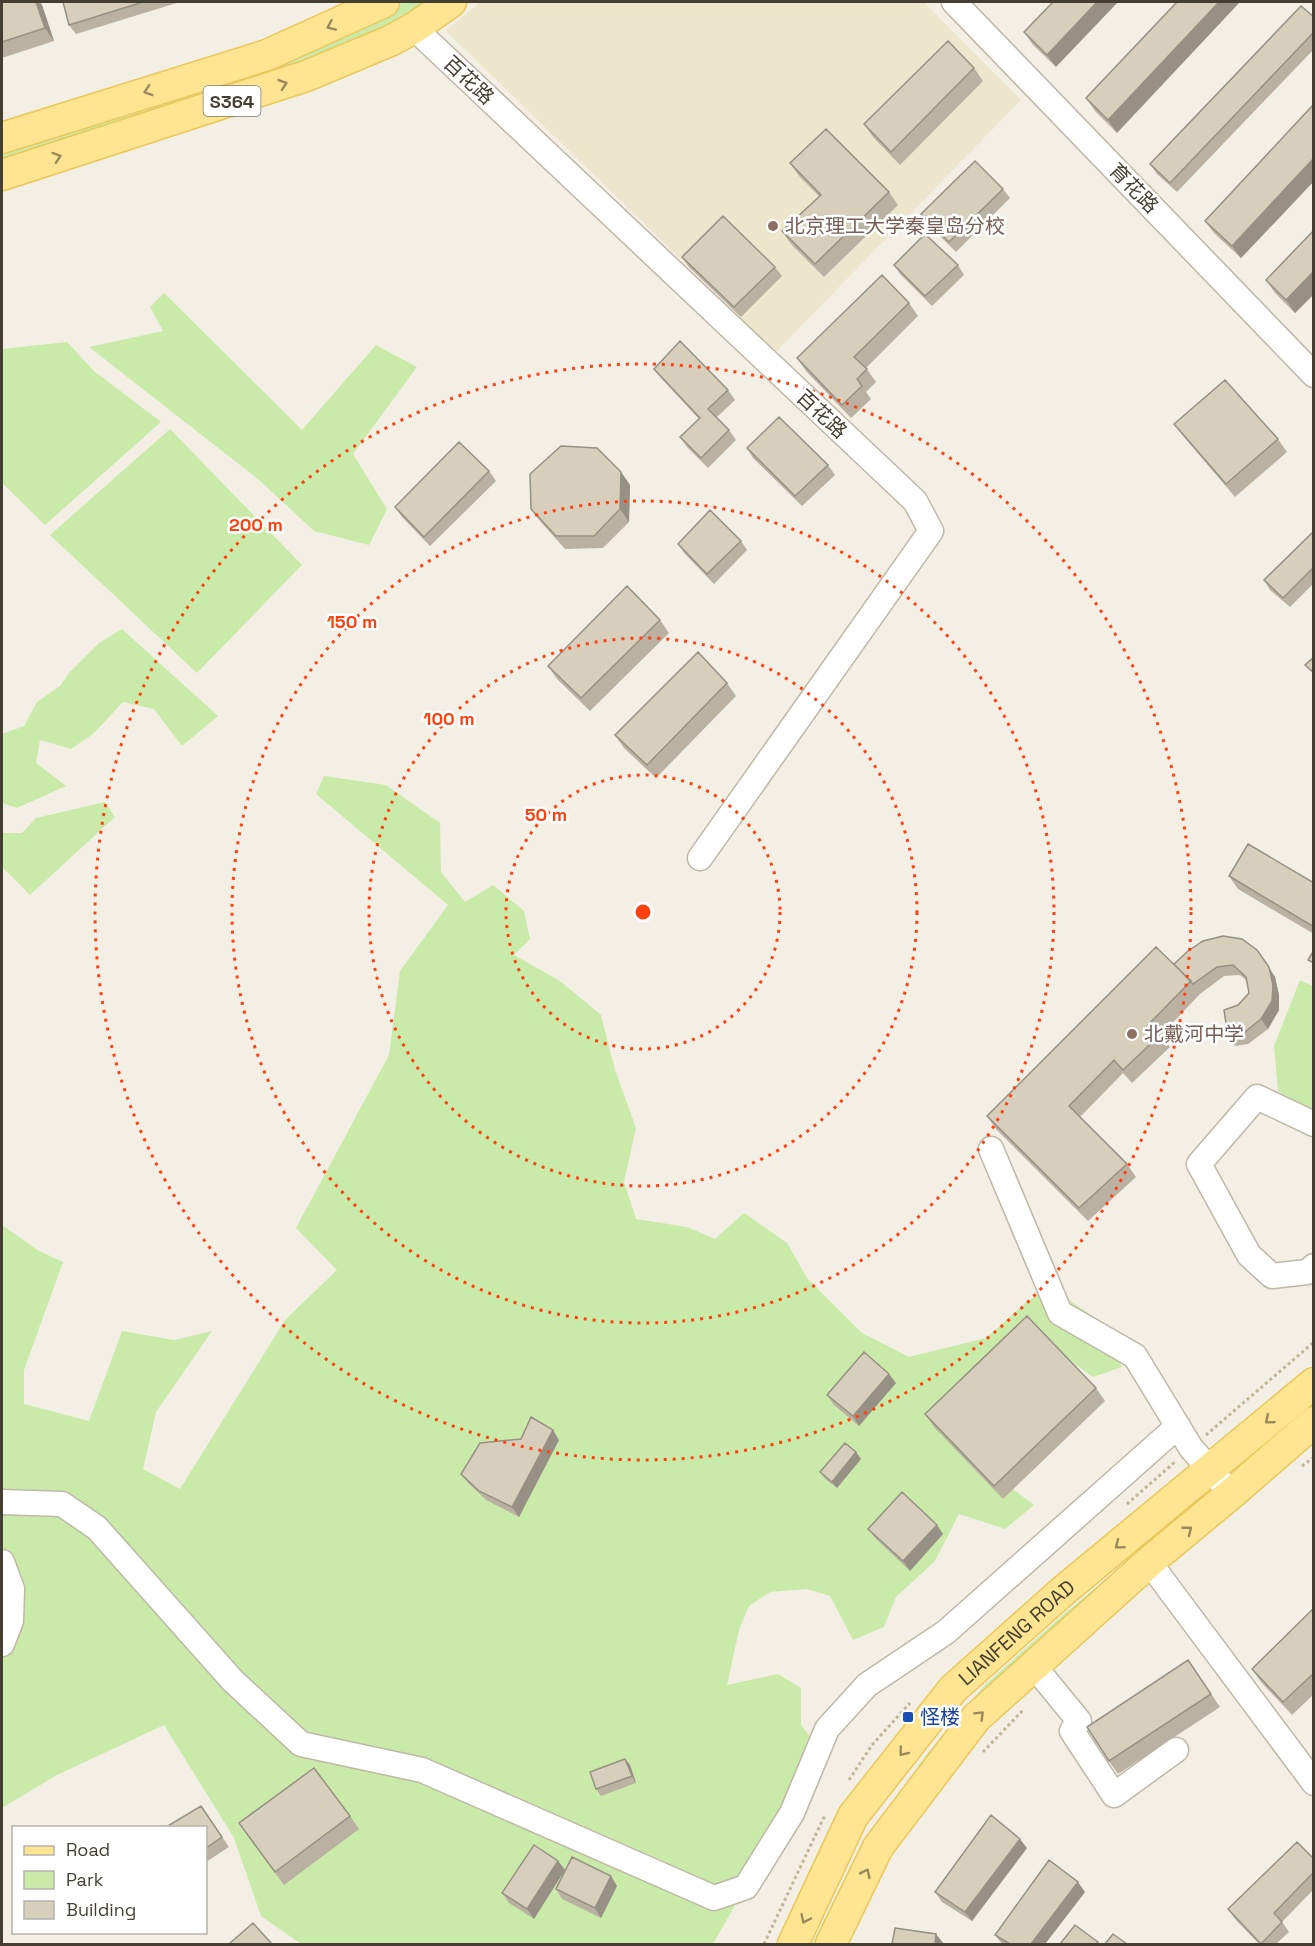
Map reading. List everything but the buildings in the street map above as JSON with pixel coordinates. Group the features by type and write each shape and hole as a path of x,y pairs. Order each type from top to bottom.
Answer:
{"main road":[{"name":"S364","path":"2,138 267,55 384,2"},
{"name":"S364","path":"2,175 306,76 390,41 414,28 451,2"},
{"name":"LIANFENG ROAD","path":"793,1944 853,1816 953,1689 1063,1591 1314,1383"},
{"name":"LIANFENG ROAD","path":"831,1944 878,1847 976,1718 1149,1562 1314,1422"}],"street":[{"name":"育花路","path":"954,2 1314,375"},
{"name":"百花路","path":"414,28 915,501 931,531 700,858"},
{"path":"1314,1124 1257,1097 1199,1164 1249,1255 1272,1276 1307,1272 1314,1266"},
{"path":"991,1149 1060,1313 1135,1356 1191,1448 1231,1494"},
{"path":"2,1502 62,1504 97,1528 233,1681 301,1743 422,1770 714,1898 746,1887 792,1813 827,1729 867,1685 946,1632 1178,1426"},
{"path":"2,1562 12,1589 11,1622 2,1644"},
{"path":"1149,1562 1314,1783"},
{"path":"1034,1666 1079,1721 1072,1731 1114,1795 1176,1750"}],"shaded area":[{"name":"北京理工大学秦皇岛分校","path":"480,2 924,2 1021,100 776,352 446,31"}],"green space":[{"path":"403,2 433,2 417,13 339,51 2,165 2,150 326,40"},
{"path":"164,293 302,430 376,345 417,367 353,454 387,509 369,545 314,531 258,479 89,347 163,331 150,307"},
{"path":"67,342 94,371 161,422 45,525 2,483 2,349"},
{"path":"170,429 302,565 197,673 50,535"},
{"path":"122,629 218,716 182,746 154,709 123,702 93,734 71,749 40,740 36,763 66,786 17,808 2,803 2,734 24,726 37,702 60,686 69,673 99,643"},
{"path":"324,776 386,785 440,823 441,872 465,902 493,885 524,911 530,939 514,955 560,981 601,1015 615,1070 636,1128 624,1182 636,1219 687,1227 715,1239 744,1213 787,1243 807,1278 862,1333 909,1357 986,1338 1023,1305 1049,1286 1095,1318 1122,1367 1093,1377 1041,1340 1000,1479 1034,1505 1005,1529 959,1514 935,1561 896,1597 884,1627 853,1640 830,1596 807,1589 770,1592 749,1606 739,1630 727,1685 778,1674 801,1688 801,1725 822,1752 713,1944 301,1944 261,1916 234,1838 164,1725 57,1775 2,1808 2,1225 39,1251 63,1262 24,1370 24,1404 89,1421 122,1331 174,1340 212,1331 156,1412 143,1469 180,1489 285,1320 337,1270 296,1228 389,1055 400,971 448,905 316,794"},
{"path":"105,802 115,817 30,895 2,867 2,833 22,833 36,818"},
{"path":"1300,980 1313,986 1313,1111 1278,1091 1274,1046"},
{"path":"1206,1496 992,1691 823,1944 812,1944 862,1844 927,1754 985,1685 1065,1613"}],"place":[{"name":"北京理工大学秦皇岛分校","path":"773,226"},
{"name":"北戴河中学","path":"1132,1034"},
{"name":"怪楼","path":"908,1717"}]}
